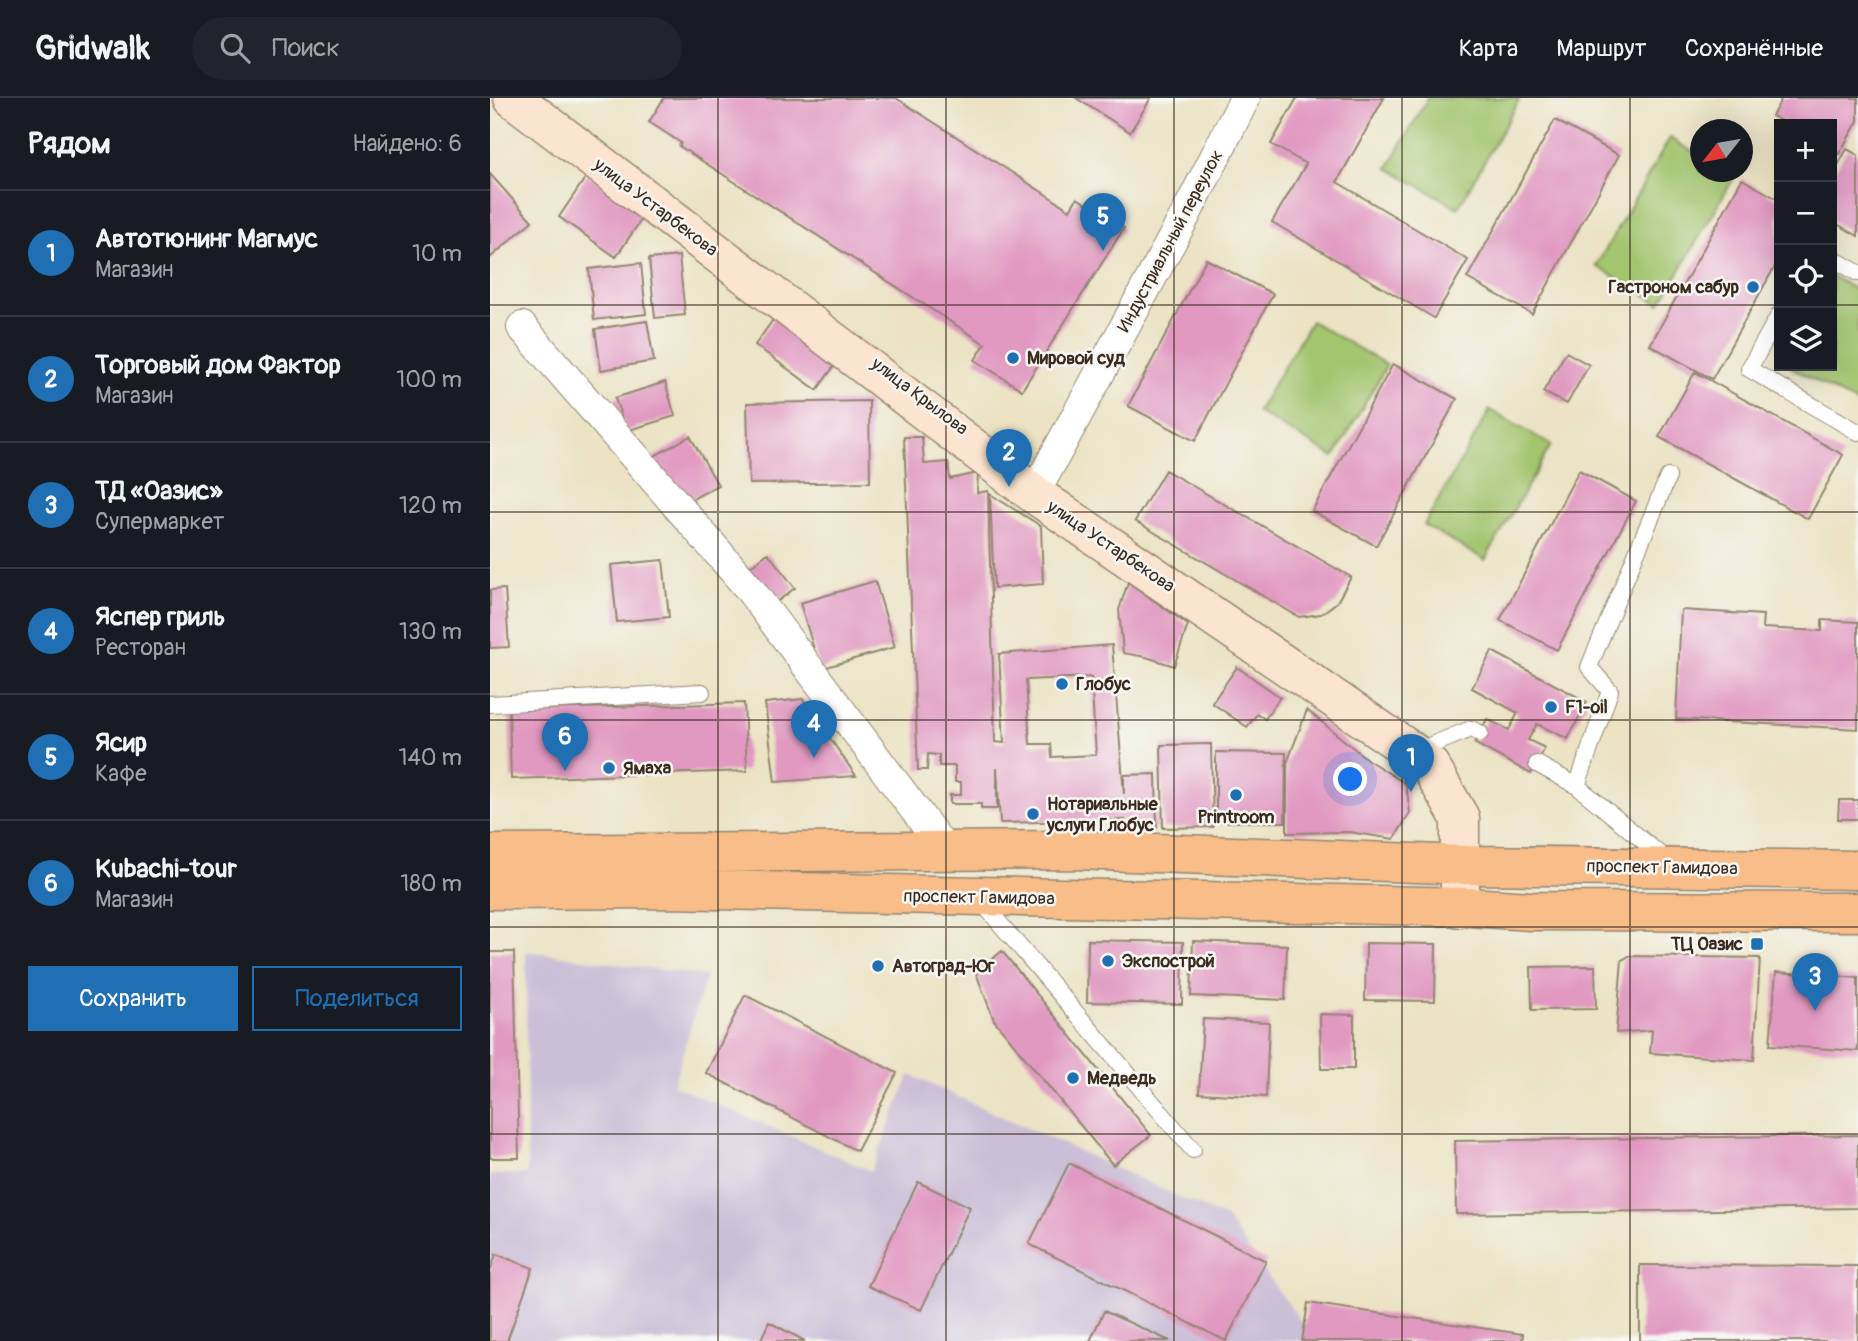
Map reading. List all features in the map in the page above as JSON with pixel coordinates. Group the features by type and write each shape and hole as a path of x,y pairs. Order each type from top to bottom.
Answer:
{"main road":[{"name":"улица Устарбекова","path":"513,98 1036,490"},
{"name":"улица Крылова","path":"531,98 1036,490 1418,751 1433,764 1465,818 1463,864"},
{"name":"проспект Гамидова","path":"490,890 670,870 945,850 1076,850 1463,864 1858,870"},
{"name":"проспект Гамидова","path":"490,854 977,897 1464,907 1531,911 1858,912"},
{"path":"1463,864 1464,907"}],"street":[{"name":"Индустриальный переулок","path":"1036,490 1185,216 1245,98"},
{"path":"522,327 748,587 945,850"}],"lane":[{"path":"1837,261 1858,273"},
{"path":"1774,324 1749,369 1858,432"},
{"path":"1577,786 1610,691 1589,667 1668,477"},
{"path":"490,704 702,692"},
{"path":"1418,751 1471,729 1480,733"},
{"path":"1536,764 1577,786 1676,868"},
{"path":"490,843 490,854"},
{"path":"977,897 1193,1150"}],"shaded area":[{"path":"526,951 706,976 673,1085 871,1171 910,1075 1226,1218 1315,1341 490,1341 490,1175 527,1174"}],"green space":[{"path":"1428,98 1519,100 1458,208 1388,168"},
{"path":"1670,138 1690,150 1690,182 1731,182 1660,304 1596,266"},
{"path":"1837,279 1858,291 1858,404 1798,371 1837,371"},
{"path":"1311,321 1387,365 1334,457 1257,412"},
{"path":"1490,410 1551,445 1485,560 1424,525"}],"building":[{"path":"664,98 896,98 1070,210 1077,198 1124,228 1022,390 975,360 985,344 679,146 681,143 649,122"},
{"path":"1076,98 1151,98 1130,132"},
{"path":"1297,98 1384,98 1337,182 1468,260 1434,318 1272,222 1306,164 1271,144"},
{"path":"1782,98 1858,98 1858,121 1839,154 1837,119 1778,119 1772,116"},
{"path":"1555,120 1619,155 1532,314 1467,278"},
{"path":"1847,149 1858,155 1858,236 1837,224 1837,167"},
{"path":"490,174 532,221 490,258"},
{"path":"588,174 645,214 616,257 559,217"},
{"path":"1740,182 1747,182 1774,197 1774,268 1712,379 1650,345"},
{"path":"679,256 685,315 655,318 649,259"},
{"path":"1206,259 1273,294 1195,441 1128,406"},
{"path":"641,263 646,314 594,320 589,269"},
{"path":"775,317 837,362 817,390 755,345"},
{"path":"647,321 654,361 601,370 595,329"},
{"path":"1566,352 1589,365 1567,404 1543,392"},
{"path":"1393,364 1457,399 1376,546 1312,511"},
{"path":"1695,372 1843,455 1808,519 1659,437"},
{"path":"665,382 675,416 626,431 615,398"},
{"path":"869,401 870,482 749,484 747,403"},
{"path":"690,436 718,485 680,506 653,457"},
{"path":"904,437 922,437 924,464 948,462 950,479 978,473 977,493 988,491 995,742 1004,743 999,654 1112,645 1124,794 1124,775 1156,774 1157,828 1126,828 1125,820 1000,823 997,768 997,809 981,809 981,804 950,804 950,795 961,795 961,782 955,782 955,766 939,766 939,755 928,754 927,770 918,770","holes":["1091,677 1096,755 1052,757 1051,744 1030,744 1026,680"]},
{"path":"1165,470 1351,577 1337,602 1321,614 1299,617 1135,521"},
{"path":"1579,470 1636,501 1557,650 1500,620"},
{"path":"990,494 1041,526 1043,584 994,588"},
{"path":"768,553 795,588 771,606 744,571"},
{"path":"663,560 669,617 617,622 611,565"},
{"path":"875,581 895,647 820,669 800,603"},
{"path":"1128,582 1188,625 1174,666 1123,653 1119,610"},
{"path":"505,589 509,647 490,648 490,590"},
{"path":"1681,610 1763,615 1762,628 1822,631 1822,620 1858,622 1858,729 1676,719"},
{"path":"1492,651 1587,702 1568,739 1537,724 1528,740 1545,748 1531,774 1474,743 1487,719 1509,730 1518,713 1472,688"},
{"path":"1237,667 1280,697 1265,719 1257,714 1247,727 1212,703"},
{"path":"803,699 856,776 775,782 765,703"},
{"path":"744,703 747,771 511,779 509,710"},
{"path":"1307,710 1368,760 1406,784 1410,813 1394,839 1349,832 1287,833 1287,763"},
{"path":"1211,744 1213,827 1163,828 1161,745"},
{"path":"1216,752 1286,753 1285,822 1216,822"},
{"path":"1839,800 1858,800 1858,819 1838,819"},
{"path":"1088,940 1183,942 1182,1004 1087,1002"},
{"path":"1193,941 1287,945 1285,1000 1191,996"},
{"path":"1366,943 1436,944 1435,1001 1365,1000"},
{"name":"Медведь","path":"1002,951 1151,1135 1113,1165 994,1020 976,973"},
{"path":"490,952 514,952 519,1158 490,1158"},
{"path":"1629,956 1760,958 1754,1060 1650,1053 1652,1030 1616,1033 1622,960"},
{"path":"1595,966 1596,1009 1532,1010 1531,967"},
{"path":"1776,972 1858,978 1858,1051 1770,1045"},
{"path":"745,995 897,1073 857,1151 706,1073"},
{"path":"1320,1014 1354,1015 1354,1069 1321,1069"},
{"path":"1203,1019 1269,1022 1266,1097 1199,1093"},
{"path":"1858,1135 1858,1208 1456,1214 1455,1141"},
{"path":"1069,1163 1266,1261 1226,1341 1029,1244"},
{"path":"918,1182 970,1207 921,1310 868,1286"},
{"path":"496,1254 533,1268 507,1341 490,1341 490,1272"},
{"path":"1640,1265 1858,1266 1858,1341 1640,1341"},
{"path":"1308,1303 1523,1334 1522,1341 1302,1341"},
{"path":"1104,1311 1170,1341 1090,1341"},
{"path":"769,1322 805,1341 760,1341"}],"place":[{"name":"Ясир","path":"1103,251"},
{"name":"Гастроном сабур","path":"1753,287"},
{"name":"Мировой суд","path":"1013,358"},
{"name":"Торговый дом Фактор","path":"1009,487"},
{"name":"Глобус","path":"1062,684"},
{"name":"F1-oil","path":"1551,707"},
{"name":"Яспер гриль","path":"814,758"},
{"name":"Ямаха","path":"609,768"},
{"name":"Kubachi-tour","path":"565,771"},
{"name":"Автотюнинг Магмус","path":"1411,792"},
{"name":"Printroom","path":"1236,795"},
{"name":"Нотариальные услуги Глобус","path":"1033,814"},
{"name":"ТЦ Оазис","path":"1757,944"},
{"name":"Экспострой","path":"1108,961"},
{"name":"Автоград-Юг","path":"878,966"},
{"name":"ТД «Оазис»","path":"1815,1011"},
{"name":"Медведь","path":"1073,1078"}]}
